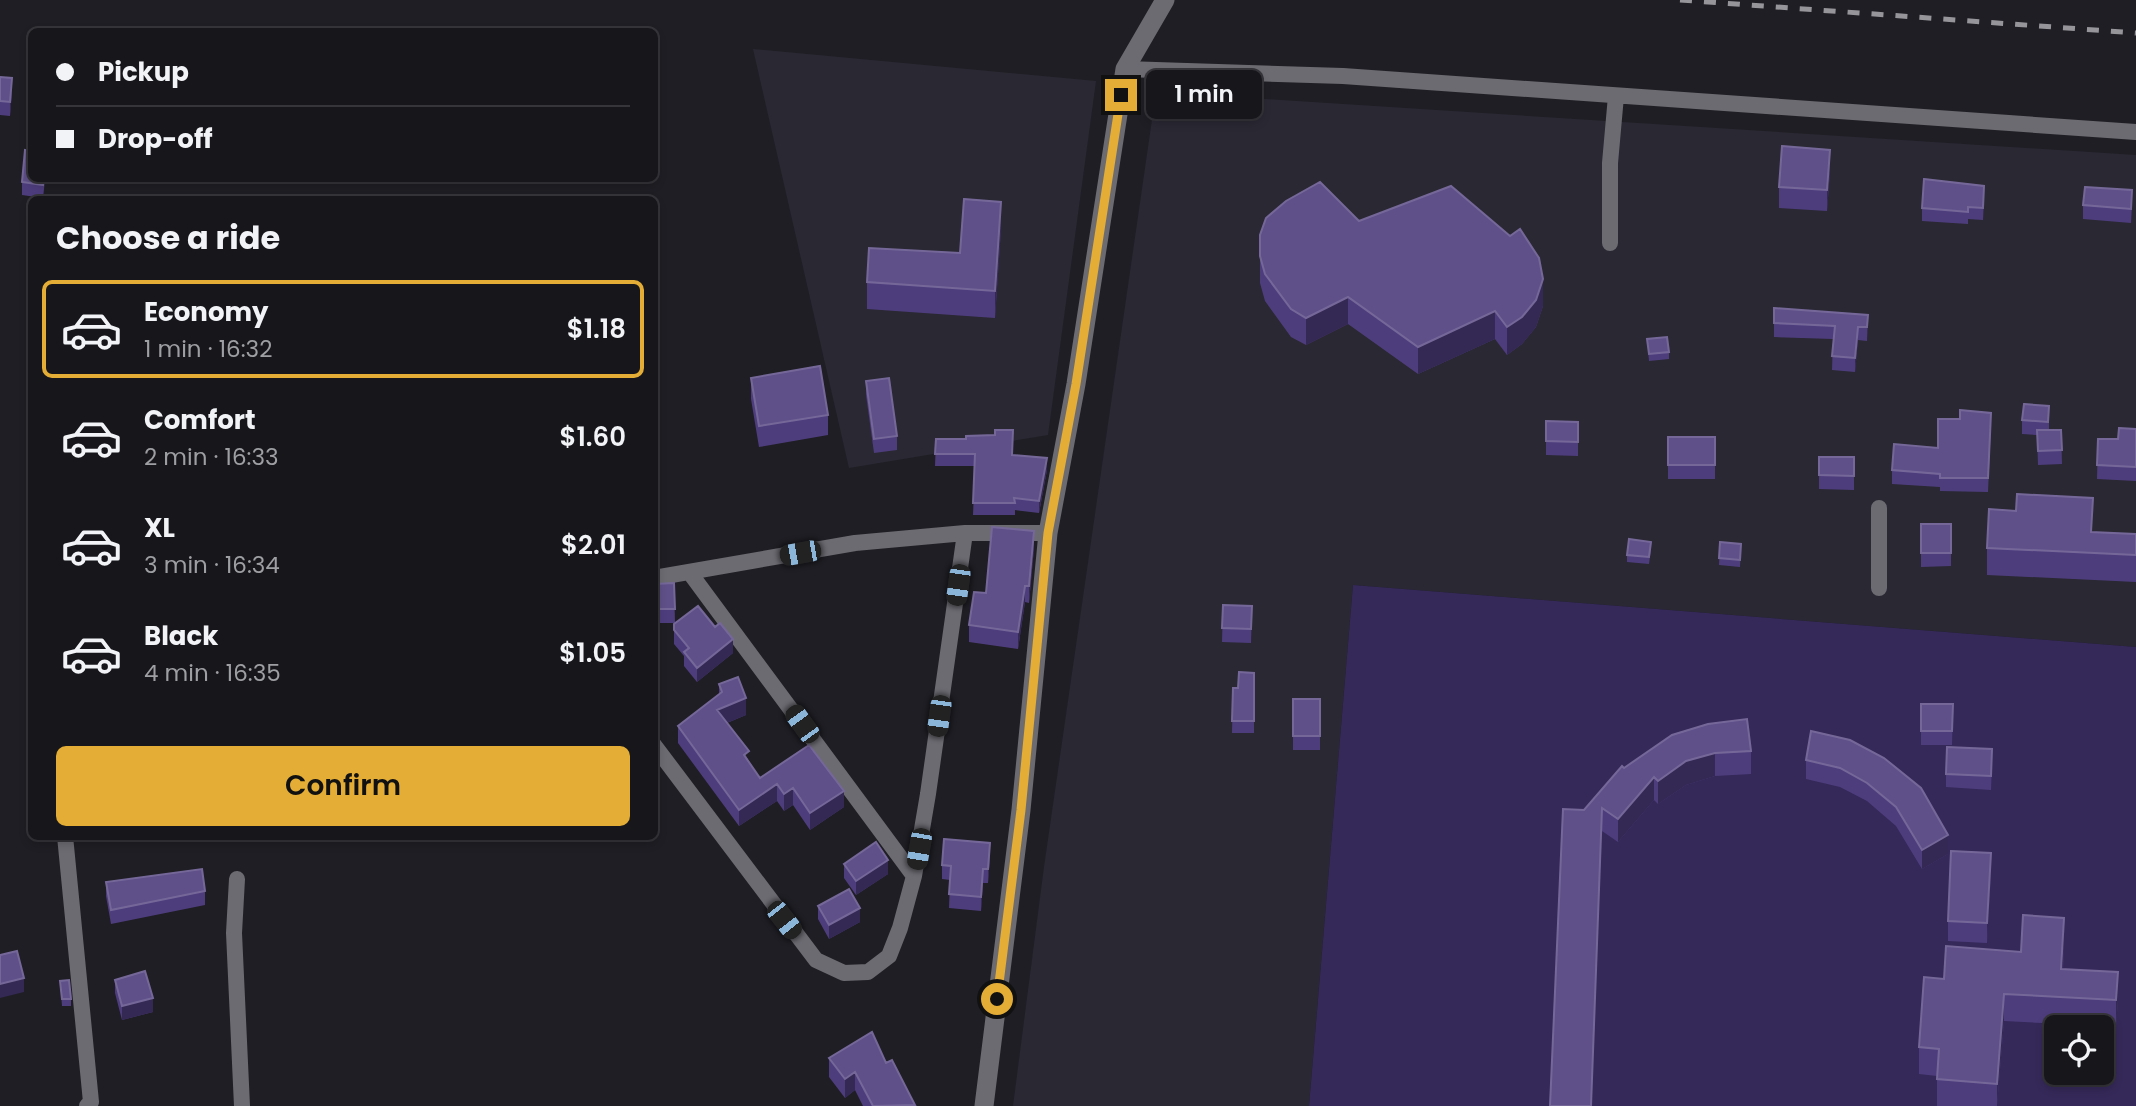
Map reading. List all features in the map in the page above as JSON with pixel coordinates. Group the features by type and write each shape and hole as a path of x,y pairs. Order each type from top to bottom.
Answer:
{"street":[{"path":"984,1106 1021,810 1048,533 1076,384 1125,69 1165,0"},
{"path":"1125,69 1343,76 2136,132"},
{"path":"1610,243 1610,163 1616,96"},
{"path":"1879,508 1879,588"},
{"path":"658,577 855,543 965,533 1048,533"},
{"path":"658,750 816,960 844,973 868,972 889,956 915,876 965,533"},
{"path":"690,573 915,876"},
{"path":"65,840 91,1102 87,1106"},
{"path":"237,879 234,933 242,1106"}],"shaded area":[{"path":"753,49 1096,81 1048,435 849,468"},
{"path":"1156,92 2136,155 2136,647 1353,585 1309,1106 1013,1106 1044,867"},
{"path":"1353,585 2136,647 2136,1106 1309,1106"}],"building":[{"path":"0,77 12,78 10,102 0,101"},
{"path":"1782,146 1830,150 1827,190 1779,187"},
{"path":"25,150 28,150 28,182 43,182 43,185 22,182"},
{"path":"1924,179 1984,186 1983,208 1968,207 1968,212 1922,208"},
{"path":"1320,182 1359,221 1451,186 1510,236 1520,229 1539,258 1543,279 1536,300 1522,317 1507,327 1495,311 1418,347 1348,297 1306,318 1291,309 1265,274 1260,256 1260,235 1266,218 1286,201"},
{"path":"2085,187 2132,190 2131,209 2083,205"},
{"path":"964,199 1001,202 995,291 867,282 869,248 960,253"},
{"path":"1774,308 1868,315 1867,327 1858,327 1855,358 1832,356 1835,326 1774,323"},
{"path":"1667,337 1669,352 1649,354 1647,339"},
{"path":"820,366 828,415 759,426 751,378"},
{"path":"889,378 897,436 874,439 866,381"},
{"path":"2024,404 2049,406 2048,422 2022,420"},
{"path":"1960,410 1991,413 1988,478 1940,478 1940,474 1892,470 1894,444 1938,448 1938,419 1960,419"},
{"path":"1546,421 1578,422 1578,442 1546,441"},
{"path":"2119,428 2136,429 2136,467 2097,465 2098,439 2118,439"},
{"path":"995,430 1013,430 1012,455 1047,458 1039,501 1014,498 1015,503 973,503 975,454 935,454 936,439 995,435"},
{"path":"2037,430 2061,430 2062,450 2038,451"},
{"path":"1668,437 1715,437 1715,465 1668,465"},
{"path":"1819,457 1854,457 1854,476 1819,475"},
{"path":"2017,494 2093,498 2091,532 2136,534 2136,555 1987,548 1989,509 2016,511"},
{"path":"1921,524 1951,524 1951,553 1921,553"},
{"path":"992,527 1034,531 1029,586 1025,586 1018,632 969,625 974,592 986,593"},
{"path":"1629,539 1651,542 1649,557 1627,555"},
{"path":"1720,542 1741,544 1740,560 1719,558"},
{"path":"674,583 675,609 658,609 658,584"},
{"path":"1223,605 1252,606 1251,629 1222,628"},
{"path":"698,606 715,627 720,623 733,639 697,668 684,652 689,648 674,630 674,624"},
{"path":"1239,672 1254,673 1254,721 1232,721 1233,688 1238,688"},
{"path":"738,677 746,698 717,710 749,751 744,755 760,778 809,745 844,791 810,813 793,788 784,794 777,784 739,810 678,726 722,692 719,684"},
{"path":"1293,699 1320,699 1320,736 1293,736"},
{"path":"1921,704 1953,704 1952,731 1921,731"},
{"path":"1747,719 1751,751 1715,753 1686,761 1658,781 1654,777 1618,819 1602,808 1591,1106 1550,1106 1563,809 1584,810 1622,766 1624,768 1672,735 1708,724"},
{"path":"1811,731 1850,740 1884,758 1921,788 1948,835 1922,850 1896,807 1867,783 1840,768 1806,760"},
{"path":"1947,747 1992,749 1991,776 1946,774"},
{"path":"944,839 990,843 988,869 983,869 981,897 949,894 951,866 942,865"},
{"path":"876,842 888,860 856,881 844,864"},
{"path":"1951,851 1991,853 1987,923 1948,921"},
{"path":"202,869 205,891 111,910 106,882"},
{"path":"849,889 860,908 829,925 818,906"},
{"path":"2023,915 2064,918 2061,969 2118,972 2116,1000 2004,994 1997,1084 1937,1079 1939,1049 1919,1047 1924,977 1944,979 1946,946 2021,952"},
{"path":"17,951 24,978 0,984 0,955"},
{"path":"145,971 153,998 122,1006 115,980"},
{"path":"69,980 71,999 62,999 60,981"},
{"path":"872,1032 886,1063 892,1060 915,1105 873,1106 855,1072 845,1079 829,1058"}],"railway":[{"path":"1680,0 2136,33"}],"route":[{"path":"997,999 1021,810 1048,533 1076,384 1121,95"}]}
